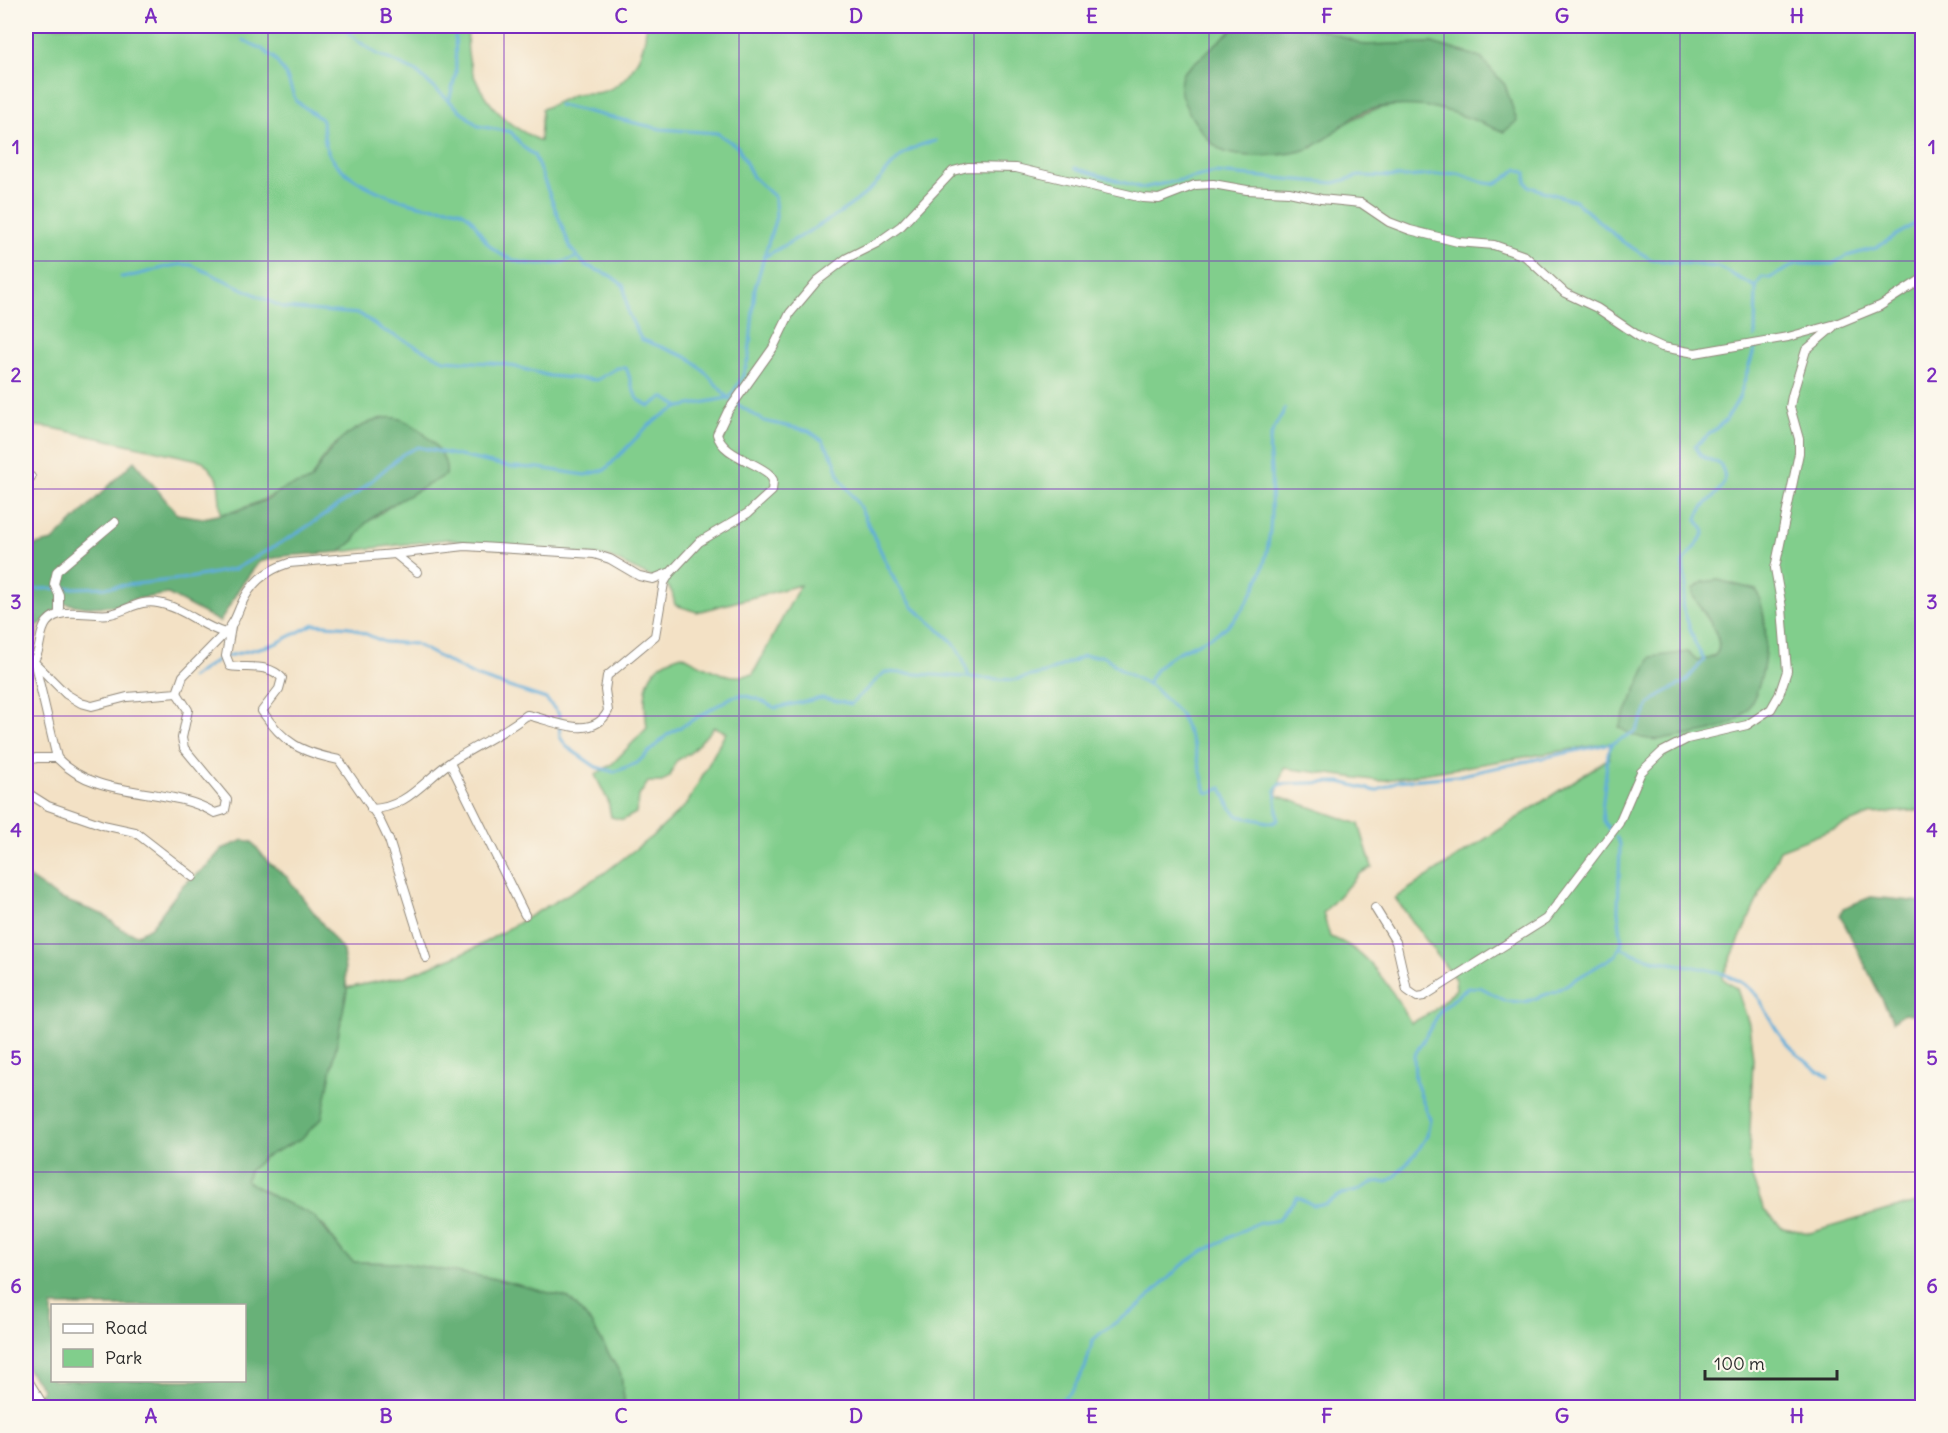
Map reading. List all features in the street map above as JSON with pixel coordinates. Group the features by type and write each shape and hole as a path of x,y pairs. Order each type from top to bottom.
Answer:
{"street":[{"path":"371,809 384,809 399,803 450,763 527,715 572,727 597,726 608,711 605,690 607,676 655,636 664,583 671,572 699,543 761,504 772,490 773,480 769,474 728,450 720,442 717,434 728,411 773,348 790,313 831,268 901,226 943,181 961,168 1025,169 1143,198 1159,199 1195,185 1213,184 1247,190 1289,192 1321,199 1355,201 1389,222 1410,230 1458,242 1494,245 1525,256 1533,260 1565,292 1597,308 1651,343 1685,352 1713,351 1836,324 1880,306 1923,279"},
{"path":"1375,908 1395,942 1407,990 1417,997 1424,996 1546,919 1619,823 1641,772 1662,752 1687,739 1747,725 1771,709 1779,695 1786,671 1782,608 1775,568 1799,453 1799,439 1790,402 1806,350 1836,324"},
{"path":"59,614 59,595 54,584 57,571 115,522"},
{"path":"177,693 183,676 229,629 251,586 261,575 289,563 395,554 445,547 501,547 594,554 646,579 661,577 671,572"},
{"path":"395,554 417,572"},
{"path":"30,660 39,652 41,637 48,621 59,614 109,614 138,603 157,602 181,610 218,631 229,629"},
{"path":"229,629 226,656 230,666 275,670 282,678 279,689 262,711 267,719 285,737 308,754 339,760 371,809 389,840 426,958"},
{"path":"30,660 38,669 52,678 66,694 81,703 92,706 127,697 177,693"},
{"path":"30,660 57,758 67,768 108,786 200,804 214,813 225,810 227,800 184,748 182,738 188,710 177,693"},
{"path":"26,762 36,758 57,758"},
{"path":"450,763 525,915"},
{"path":"26,792 48,806 103,825 135,832 193,877"},
{"path":"26,1377 45,1407"}],"green space":[{"path":"26,26 469,26 467,39 470,64 480,88 508,122 540,141 542,109 573,95 601,92 620,83 628,75 639,56 646,26 1255,26 1234,28 1183,73 1312,148 1348,122 1365,113 1382,108 1418,105 1462,114 1432,43 1365,45 1323,30 1291,26 1922,26 1922,810 1872,814 1780,850 1722,978 1737,989 1749,1024 1753,1059 1749,1154 1752,1178 1764,1210 1783,1228 1810,1233 1922,1202 1922,1407 625,1407 621,1375 591,1323 402,1263 354,1262 344,1254 324,1226 246,1181 249,1171 265,1156 301,1139 333,1064 346,988 406,976 473,949 603,874 655,834 687,804 726,732 714,727 690,753 676,761 670,776 662,782 648,782 639,796 636,813 623,820 611,817 608,801 595,775 612,764 647,728 646,692 652,673 659,666 682,655 716,672 734,676 753,674 800,585 697,612 675,605 672,592 666,584 609,557 498,548 448,539 340,552 354,540 365,524 402,498 437,448 416,429 395,419 373,421 361,426 336,443 324,456 310,481 221,514 218,479 203,461 53,428 26,425","holes":["1731,584 1756,590 1760,600 1765,630 1762,670 1624,715 1635,695 1688,652 1697,660 1709,659 1715,654 1718,641 1701,609","1610,743 1609,758 1395,898 1455,979 1456,989 1432,1012 1411,1023 1378,972 1356,951 1330,937 1323,913 1359,874 1372,867 1359,824 1276,795 1284,768 1380,781"]},
{"path":"1291,26 1323,30 1365,45 1432,43 1480,57 1505,85 1517,121 1504,132 1458,114 1430,107 1381,107 1369,109 1350,119 1319,144 1302,151 1255,156 1225,152 1210,141 1191,116 1181,95 1181,79 1183,73 1234,28"},
{"path":"382,418 404,421 422,432 443,457 446,475 382,510 365,524 354,540 340,552 283,556 259,562 240,587 220,622 168,594 129,600 118,606 85,607 64,603 37,627 36,638 26,648 26,547 53,541 134,461 177,514 203,518 238,511 269,499 284,488 310,481 332,449 347,434"},
{"path":"1718,580 1756,590 1761,604 1765,658 1756,694 1748,709 1737,720 1719,729 1675,738 1658,740 1642,738 1619,727 1651,657 1688,652 1697,660 1710,658 1717,652 1719,644 1716,634 1693,596 1693,589 1703,582"},
{"path":"244,840 252,842 268,862 287,877 343,951 347,991 322,1118 301,1139 265,1157 249,1171 246,1181 314,1216 344,1254 354,1262 402,1263 491,1278 569,1298 591,1323 621,1375 625,1407 26,1407 38,1403 42,1388 26,1368 26,876 59,898 104,915 121,929 137,935 151,927 184,884 207,866 222,849"},
{"path":"1871,897 1922,902 1922,1015 1904,1013 1893,1021 1840,915 1843,908"}],"waterway":[{"path":"342,26 375,53 415,71 478,126 511,132 523,147 534,155 571,249 585,265 611,276 624,286 628,313 641,339 689,358 729,399 764,421 809,431 823,441 835,461 840,478 860,507 895,581 914,608 954,643 969,677"},
{"path":"449,101 456,73 455,26"},
{"path":"243,40 274,58 286,75 296,101 321,119 325,143 331,157 351,177 379,192 407,202 463,212 494,249 516,261 528,264 553,264 577,257"},
{"path":"559,105 661,129 717,133 738,147 753,177 775,197 776,217 755,288 749,356 742,378 729,399"},
{"path":"766,256 853,204 911,149 936,141"},
{"path":"1075,168 1142,188 1215,173 1334,183 1359,176 1406,177 1458,173 1494,184 1517,169 1526,173 1526,182 1530,187 1575,201 1623,242 1652,260 1718,267 1756,287"},
{"path":"1755,337 1756,287 1762,277 1770,278 1796,264 1832,264 1847,256 1876,248 1922,219"},
{"path":"121,277 175,265 192,265 284,308 360,314 381,329 444,360 504,364 550,376 597,380 617,368 626,368 636,395 644,404 650,406 663,397 680,407"},
{"path":"191,678 220,658 275,644 314,624 350,627 384,642 415,644 475,676 546,699 559,714 560,737 567,747 596,767 614,772 637,763 667,735 732,697 742,695 758,699 775,708 822,698 851,704 885,672 1013,680 1045,673 1084,656 1104,656 1124,672 1152,686 1180,714 1195,748 1206,792 1210,793 1222,788 1230,807 1238,816 1273,823 1278,820 1275,790 1280,784 1340,782 1376,791 1398,781 1457,776 1613,743 1636,731 1649,705 1660,695 1685,682 1704,660 1695,643 1682,605 1686,587 1683,563 1704,534 1697,520 1700,512 1721,488 1724,473 1720,464 1701,456 1695,446 1726,420 1739,398 1755,347"},
{"path":"35,589 109,587 189,578 235,569 296,534 357,493 403,454 418,447 510,467 539,468 585,475 605,470 648,426 665,414 680,407 727,398"},
{"path":"1148,684 1161,664 1169,658 1209,638 1235,619 1254,590 1260,577 1270,534 1269,448 1275,427 1285,409"},
{"path":"1610,831 1603,819 1602,811 1608,753 1612,744"},
{"path":"1053,1408 1072,1390 1085,1368 1093,1340 1138,1307 1180,1267 1200,1253 1255,1224 1278,1220 1297,1197 1313,1205 1325,1204 1342,1194 1357,1191 1371,1183 1387,1182 1395,1177 1417,1152 1427,1136 1430,1119 1415,1080 1414,1056 1441,1010 1462,992 1468,988 1480,987 1506,1001 1525,1002 1556,991 1616,955 1622,942 1618,911 1620,844 1616,837"},
{"path":"1621,947 1652,959 1717,972 1747,986 1757,996 1776,1029 1790,1047 1828,1078"}]}
